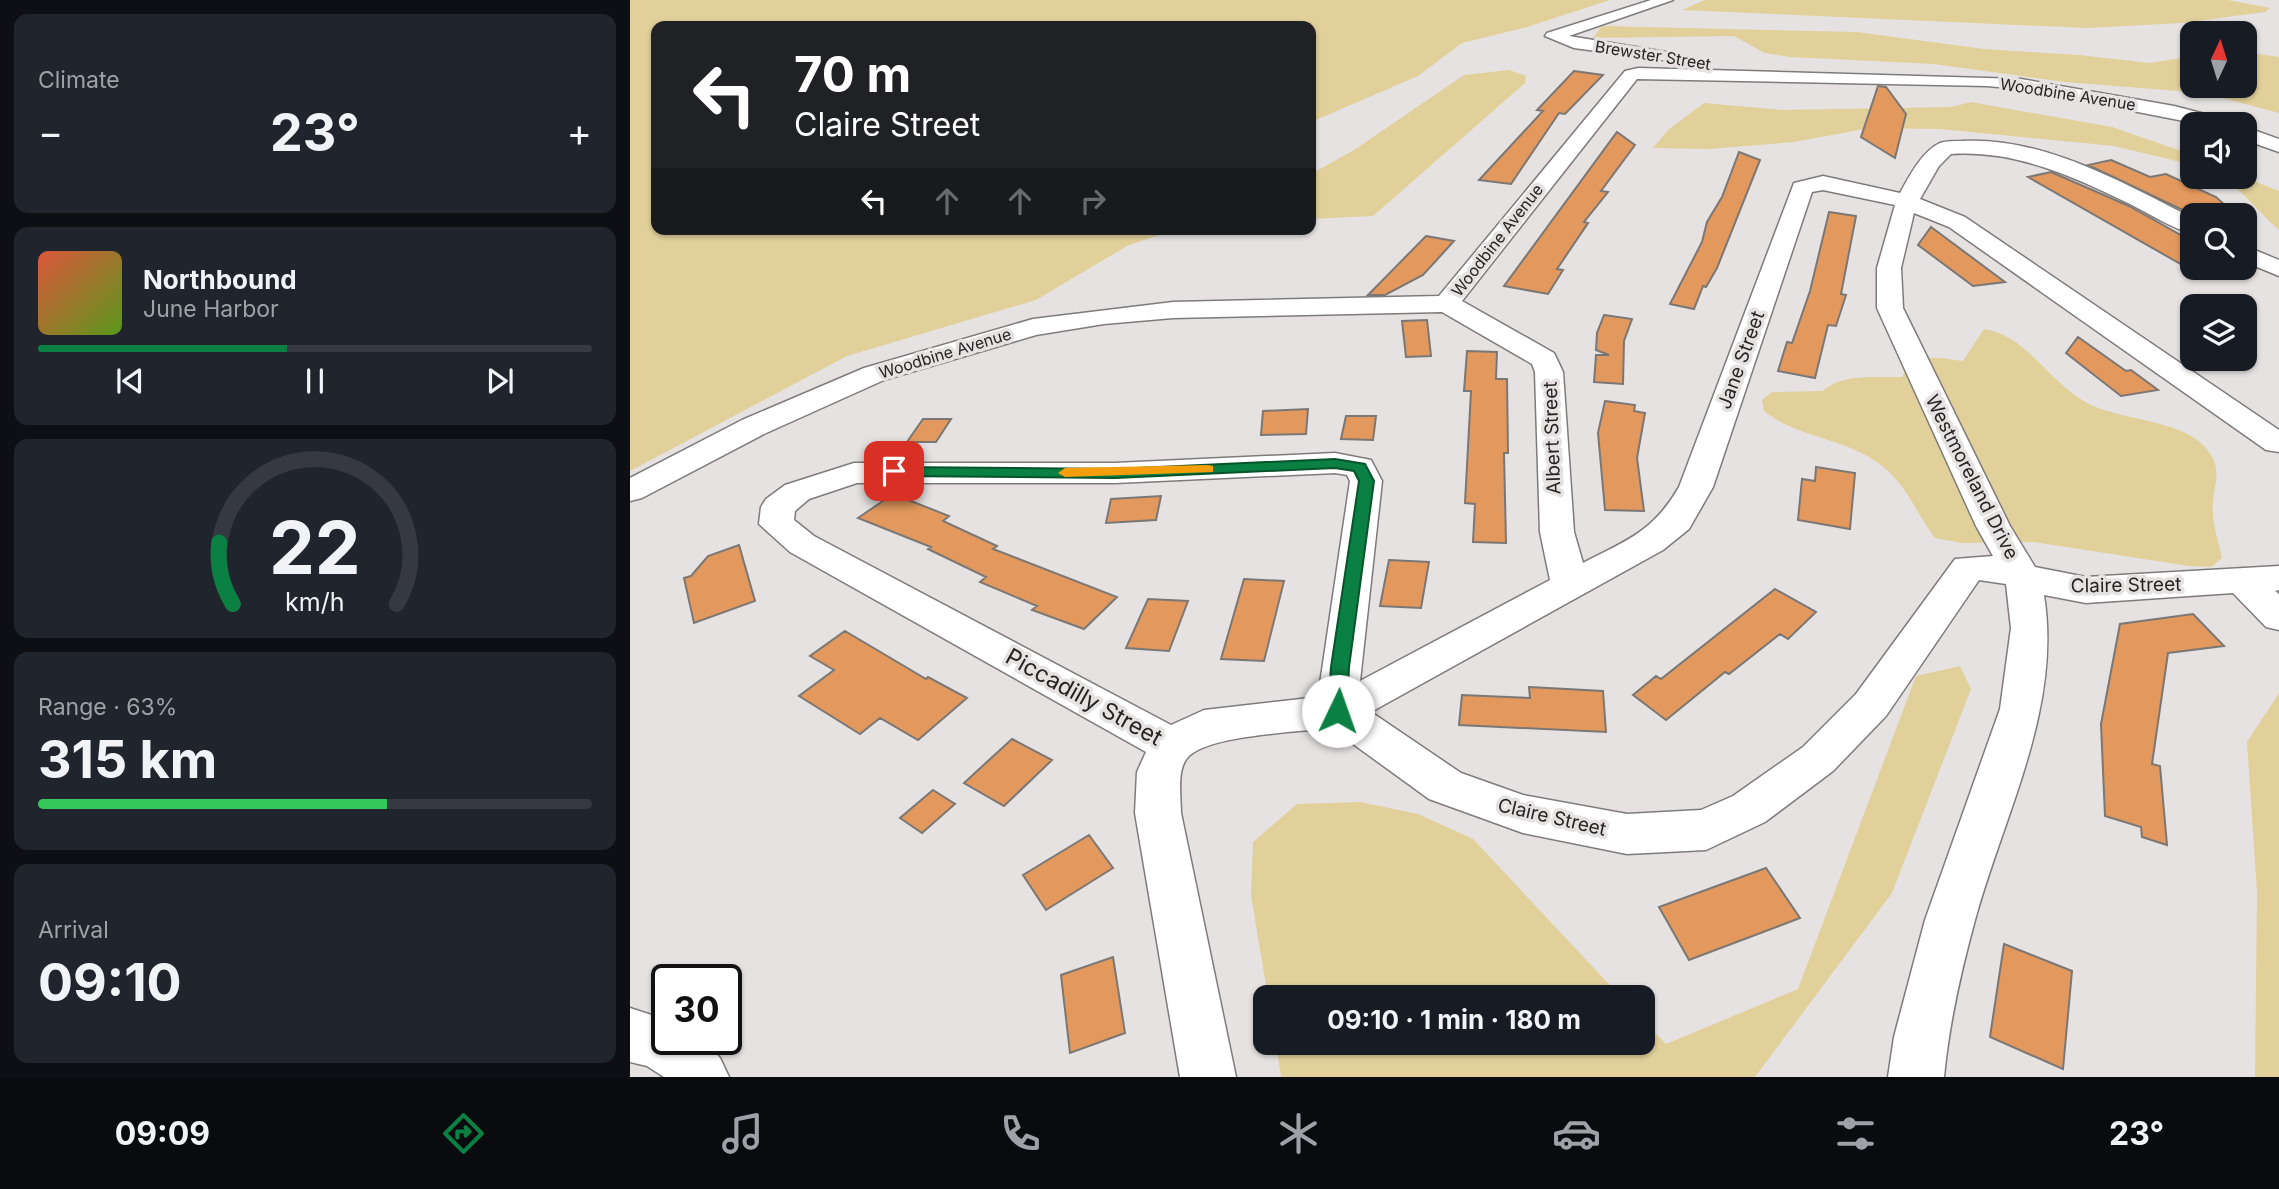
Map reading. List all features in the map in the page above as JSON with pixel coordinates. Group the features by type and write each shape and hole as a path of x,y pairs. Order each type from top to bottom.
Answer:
{"street":[{"name":"Brewster Street","path":"1667,0 1553,36 1574,43 1710,64 1874,78"},
{"name":"Woodbine Avenue","path":"630,491 753,427 874,374 1033,327 1104,316 1173,310 1447,304 1462,281 1631,75 1639,73 2021,84 2180,114"},
{"path":"2257,138 2279,146"},
{"name":"Westmoreland Drive","path":"1916,1077 1921,1037 1950,920 2021,709 2030,628 2023,577 1993,526 1890,309 1886,289 1905,201 1945,148 1988,146 2060,166 2180,221"},
{"name":"Jane Street","path":"1171,745 1204,727 1338,711 1651,542 1677,521 1696,487 1802,188 1824,183 1905,201 1957,222 2277,443"},
{"path":"2257,259 2279,269"},
{"name":"Albert Street","path":"1447,304 1545,359 1549,372 1557,532 1570,586"},
{"name":"Piccadilly Street","path":"1208,1077 1158,813 1159,772 1171,745 802,544 776,524 778,507 797,492 854,473 1115,473 1335,463 1360,467 1366,481 1340,667 1338,711"},
{"name":"Claire Street","path":"1338,711 1445,786 1523,814 1627,834 1706,830 1749,809 1818,759 1871,705 1968,569 1989,567 2086,590 2262,580"},
{"path":"2262,580 2279,617"},
{"path":"630,1035 654,1038 695,1068 701,1077"}],"shaded area":[{"path":"630,0 1610,0 1527,27 1462,43 1418,76 1316,120 1316,21 651,21 651,235 1159,235 1127,246 1036,300 847,356 630,471"},
{"path":"1705,0 2228,0 2270,8 2265,12 2180,23 2087,28 1682,10"},
{"path":"1602,26 1857,32 1984,49 2150,63 2180,58 2180,91 2065,82 1934,64 1790,57 1765,53 1734,36 1593,38"},
{"path":"2258,54 2279,57 2279,113 2222,98 2258,98"},
{"path":"1509,70 1526,76 1525,83 1373,216 1316,219 1316,171 1354,150 1464,75"},
{"path":"1971,102 2112,127 2180,151 2180,162 2114,146 1940,129 1870,128 1794,142 1709,149 1653,148 1669,129 1704,103 1782,110 1951,107"},
{"path":"2257,182 2279,191 2279,230 2257,209 2257,203 2251,203 2237,189 2257,189"},
{"path":"1984,329 1999,333 2026,350 2061,384 2087,403 2179,430 2203,445 2215,463 2213,515 2222,558 2211,567 2189,566 2034,542 1962,543 1935,538 1902,487 1875,461 1844,445 1778,421 1764,411 1762,400 1772,392 1823,391 1840,381 1850,379 1902,377 1914,363 1928,358 1963,361"},
{"path":"1960,666 1971,689 1892,893 1755,1077 1281,1077 1278,1055 1655,1055 1655,1033 1666,1044 1798,989 1916,676"},
{"path":"2279,693 2279,1077 2255,1077 2257,892 2247,742"},
{"path":"1360,802 1418,814 1473,839 1610,985 1266,985 1251,895 1253,842 1297,804"}],"building":[{"path":"1574,71 1603,75 1565,114 1559,113 1511,184 1479,180 1543,111 1537,110"},
{"path":"1878,86 1886,87 1906,114 1895,158 1861,137"},
{"path":"1617,132 1635,145 1601,191 1608,192 1584,222 1588,223 1557,269 1563,270 1548,294 1504,286"},
{"path":"1739,152 1760,160 1717,268 1706,287 1703,286 1694,309 1670,304 1702,242 1707,222 1722,197"},
{"path":"2111,160 2150,177 2166,174 2180,180 2180,189 2199,189 2223,203 2180,203 2180,209 2088,165"},
{"path":"2051,172 2129,206 2180,235 2180,264 2028,177"},
{"path":"1829,212 1856,216 1841,294 1846,295 1836,326 1828,325 1815,378 1778,371 1787,342 1792,343 1810,291"},
{"path":"1931,227 2005,282 1973,286 1918,245"},
{"path":"1426,236 1454,241 1423,275 1385,295 1368,295"},
{"path":"1604,315 1632,319 1624,341 1623,384 1594,382 1596,355 1609,355 1596,350 1597,333"},
{"path":"1427,320 1431,356 1406,357 1402,321"},
{"path":"2078,337 2158,390 2121,396 2066,353"},
{"path":"1467,351 1497,352 1496,379 1507,379 1508,453 1504,453 1506,543 1473,542 1475,504 1465,503 1471,391 1464,391"},
{"path":"1605,401 1635,405 1634,411 1645,413 1637,458 1644,511 1605,510 1598,433"},
{"path":"1308,409 1306,434 1261,435 1263,411"},
{"path":"1346,416 1376,416 1373,440 1341,439"},
{"path":"923,419 951,419 936,442 907,442"},
{"path":"1816,467 1855,473 1850,529 1798,520 1802,479 1815,481"},
{"path":"893,494 949,516 943,521 997,546 993,549 1117,597 1084,629 1032,610 1037,606 980,582 986,577 928,549 931,547 858,518"},
{"path":"1161,496 1156,520 1106,523 1111,499"},
{"path":"739,545 755,601 694,623 684,578 691,576 708,556"},
{"path":"1389,560 1429,562 1421,608 1380,606"},
{"path":"1244,579 1284,581 1264,661 1221,659"},
{"path":"1775,589 1816,612 1788,639 1780,634 1729,674 1725,672 1666,720 1633,695 1656,676 1661,679"},
{"path":"1148,599 1188,601 1169,651 1126,648"},
{"path":"2193,614 2224,646 2168,653 2152,764 2160,766 2167,845 2142,837 2141,827 2105,816 2101,724 2120,624"},
{"path":"845,631 926,679 928,677 967,698 918,740 880,718 860,734 799,696 834,670 810,656"},
{"path":"1529,687 1603,691 1606,732 1459,725 1462,695 1530,698"},
{"path":"1012,739 1052,760 1004,806 964,783"},
{"path":"933,790 955,804 922,833 900,818"},
{"path":"1089,835 1113,868 1046,910 1023,875"},
{"path":"1766,868 1800,918 1689,960 1659,907"},
{"path":"2004,944 2072,971 2063,1069 1990,1037"},
{"path":"1113,957 1125,1033 1070,1053 1061,975"}],"slow traffic":[{"path":"1065,473 1208,469"}],"route":[{"path":"894,471 1115,473 1335,463 1360,467 1366,481 1340,667 1338,711"}]}
